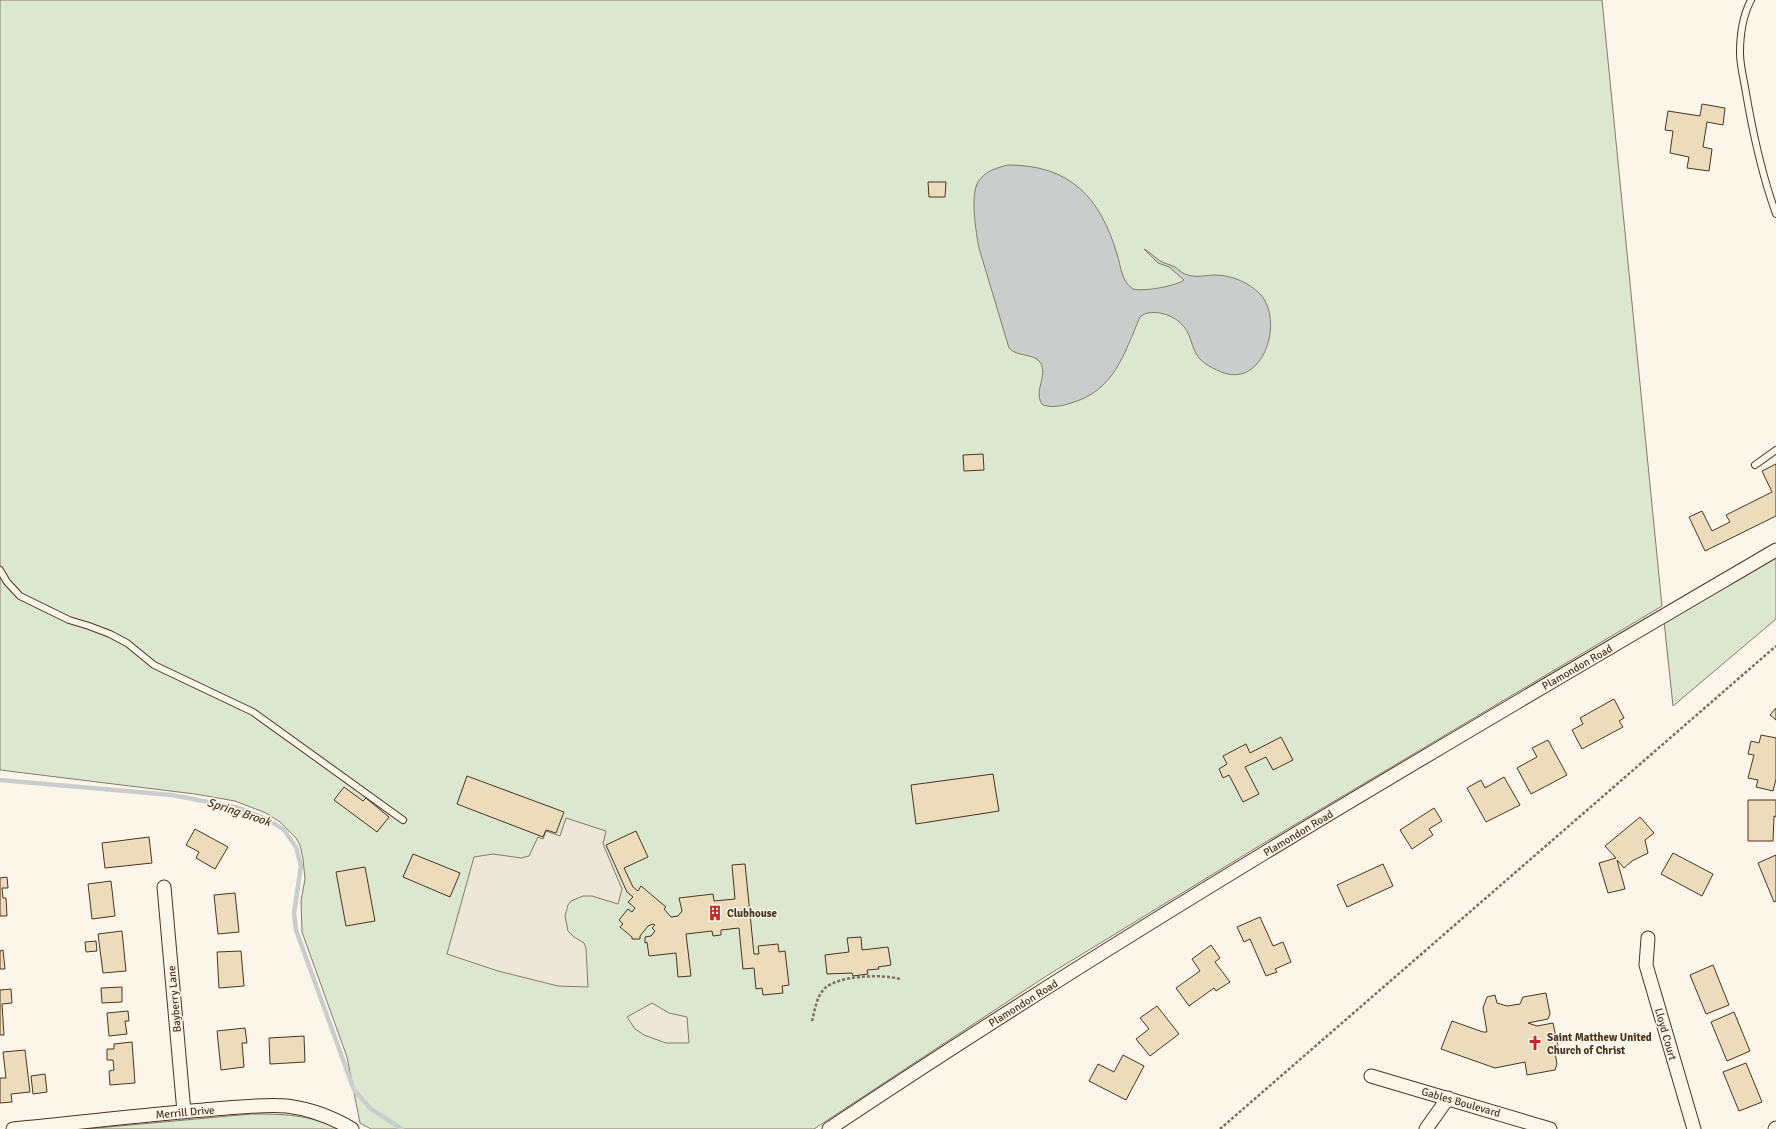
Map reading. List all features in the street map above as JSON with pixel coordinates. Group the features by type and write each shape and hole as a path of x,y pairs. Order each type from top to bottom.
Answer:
{"street":[{"name":"Plamondon Road","path":"829,1129 1002,1017 1268,851 1419,759 1776,550"},
{"name":"Bayberry Lane","path":"164,887 184,1112"},
{"name":"Lloyd Court","path":"1648,938 1646,965 1694,1129"},
{"name":"Gables Boulevard","path":"1371,1076 1550,1129"},
{"path":"1426,1129 1448,1098"},
{"name":"Merrill Drive","path":"13,1129 261,1106 286,1106 312,1111 338,1120 352,1129"}],"lane":[{"path":"1751,0 1744,11 1740,55 1754,137 1768,192 1776,214"},
{"path":"1755,465 1776,450"},
{"path":"0,570 6,582 20,596 69,620 110,634 127,643 154,665 253,712 403,820"},
{"path":"0,579 6,582"}],"path":[{"path":"1220,1129 1776,646"},
{"path":"812,1021 816,1004 820,996 825,988 831,984 854,978 878,976 888,976 900,979"}],"green space":[{"path":"0,0 1602,0 1662,606 1259,846 1048,975 814,1129 371,1129 360,1123 347,1057 302,932 301,901 305,879 300,845 296,838 280,822 266,813 235,801 195,794 0,770"},
{"path":"1776,555 1776,619 1673,706 1664,621"},
{"path":"251,1114 295,1116 316,1120 337,1129 86,1129"}],"shaded area":[{"path":"1008,165 1030,166 1049,171 1065,178 1079,188 1102,216 1110,234 1124,278 1133,289 1144,290 1159,288 1184,280 1169,267 1158,263 1144,249 1161,261 1186,274 1195,276 1228,276 1240,280 1252,287 1261,295 1267,306 1270,319 1270,334 1267,347 1261,359 1252,369 1241,374 1228,374 1221,372 1208,366 1199,358 1194,350 1187,331 1180,322 1166,314 1149,313 1140,317 1129,344 1116,369 1098,390 1086,397 1061,406 1043,405 1039,395 1043,373 1042,367 1037,359 1016,353 1009,348 979,248 976,233 974,196 978,182 987,173"},
{"path":"566,818 606,831 603,844 622,889 618,904 592,896 583,896 571,901 568,905 565,916 568,931 584,943 586,948 588,987 558,986 498,971 447,954 474,857 493,854 521,858 529,856 538,837 543,839 546,831 560,836"},
{"path":"652,1003 669,1013 687,1017 689,1043 666,1043 644,1035 635,1029 627,1017"}],"building":[{"path":"1702,104 1725,108 1723,125 1707,122 1703,147 1712,149 1709,171 1687,168 1689,157 1670,153 1673,131 1665,130 1668,111 1700,116"},
{"path":"928,182 946,182 945,197 929,197"},
{"path":"983,454 984,470 964,471 963,455"},
{"path":"1776,464 1776,516 1705,551 1689,517 1702,511 1712,531 1730,522 1726,515 1772,492 1762,471"},
{"path":"1614,699 1624,718 1619,721 1623,727 1582,749 1572,730 1583,724 1580,718"},
{"path":"1776,708 1776,720 1770,715"},
{"path":"1761,735 1776,738 1776,779 1773,791 1756,787 1758,780 1748,778 1754,755 1748,754 1751,741 1759,743"},
{"path":"1281,737 1293,760 1273,770 1266,757 1245,767 1259,794 1243,802 1229,775 1223,778 1219,769 1227,764 1223,756 1246,744 1250,753"},
{"path":"1548,740 1567,775 1531,794 1517,768 1537,757 1532,748"},
{"path":"993,774 999,811 916,824 911,785"},
{"path":"467,776 564,812 556,833 546,830 543,837 457,804"},
{"path":"1504,777 1520,805 1486,822 1467,788 1481,780 1485,788"},
{"path":"344,787 363,801 366,798 389,817 377,832 334,800"},
{"path":"1748,800 1776,800 1776,817 1774,816 1773,841 1748,841"},
{"path":"1434,808 1442,821 1429,829 1433,835 1412,849 1400,830"},
{"path":"1640,817 1654,833 1645,840 1648,853 1632,861 1624,868 1617,860 1625,889 1608,893 1599,863 1616,858 1605,846"},
{"path":"195,829 228,847 215,869 196,858 199,852 186,845"},
{"name":"Clubhouse","path":"636,831 648,857 624,868 633,887 638,891 641,886 666,907 664,909 671,917 678,916 682,911 679,898 713,894 714,901 735,899 732,865 745,864 754,954 759,954 758,946 778,944 779,952 785,951 789,985 782,986 783,993 763,995 762,988 756,989 754,968 743,969 739,928 721,930 721,935 713,936 712,931 686,934 691,976 678,977 676,953 649,956 647,942 645,943 645,937 651,936 655,931 652,928 655,925 653,924 648,926 640,936 640,939 632,939 632,937 620,927 623,924 619,920 628,909 632,912 635,908 628,902 633,897 627,892 606,845"},
{"path":"149,837 152,863 105,868 102,843"},
{"path":"1673,853 1713,874 1702,896 1661,874"},
{"path":"413,854 460,873 450,897 403,877"},
{"path":"1776,855 1776,901 1774,902 1758,863"},
{"path":"1383,864 1393,886 1347,907 1337,885"},
{"path":"365,867 375,921 346,926 336,872"},
{"path":"7,877 8,888 2,888 3,898 6,898 7,916 0,916 0,878"},
{"path":"111,881 115,916 92,919 88,884"},
{"path":"235,893 239,932 218,934 214,895"},
{"path":"1260,917 1273,946 1283,942 1291,962 1275,969 1277,972 1266,976 1250,939 1244,942 1237,927"},
{"path":"122,931 126,971 103,973 98,934"},
{"path":"861,937 862,950 888,947 891,965 878,967 879,969 867,970 868,974 853,976 852,973 827,974 825,955 849,952 847,938"},
{"path":"96,941 97,951 86,952 85,942"},
{"path":"1211,945 1220,958 1215,962 1230,982 1216,991 1214,988 1189,1006 1176,988 1200,971 1192,959"},
{"path":"3,950 5,969 0,969 0,951"},
{"path":"241,951 244,986 219,988 217,952"},
{"path":"1713,965 1729,1005 1706,1014 1690,975"},
{"path":"122,987 122,1002 102,1003 101,988"},
{"path":"11,989 12,1003 2,1004 4,1035 0,1035 0,990"},
{"path":"1546,993 1550,1014 1548,1019 1528,1023 1537,1026 1553,1023 1558,1046 1554,1047 1557,1064 1555,1070 1527,1075 1525,1062 1495,1068 1441,1049 1452,1021 1487,1032 1483,1008 1487,997 1495,995 1497,1003 1507,1006 1520,1004 1523,997"},
{"path":"1157,1006 1179,1034 1150,1056 1136,1039 1149,1029 1140,1018"},
{"path":"128,1011 129,1021 125,1021 127,1034 109,1036 107,1013"},
{"path":"1734,1012 1750,1051 1727,1061 1711,1022"},
{"path":"245,1028 247,1043 242,1043 244,1067 221,1070 217,1031"},
{"path":"304,1036 305,1062 270,1064 269,1038"},
{"path":"132,1042 135,1083 110,1085 109,1071 114,1070 113,1060 107,1060 107,1049 114,1049 114,1044"},
{"path":"25,1050 30,1092 11,1094 12,1102 0,1103 0,1078 6,1078 3,1052"},
{"path":"1123,1055 1144,1066 1126,1100 1089,1081 1098,1064 1114,1072"},
{"path":"1746,1063 1762,1102 1739,1111 1723,1072"},
{"path":"45,1074 47,1092 33,1094 31,1076"}],"waterway":[{"name":"Spring Brook","path":"0,780 172,795 239,808 269,820 284,830 296,847 301,866 294,913 296,930 354,1090 371,1109 402,1129"}],"place":[{"name":"Clubhouse","path":"715,913"},
{"name":"Saint Matthew United Church of Christ","path":"1535,1043"}]}
